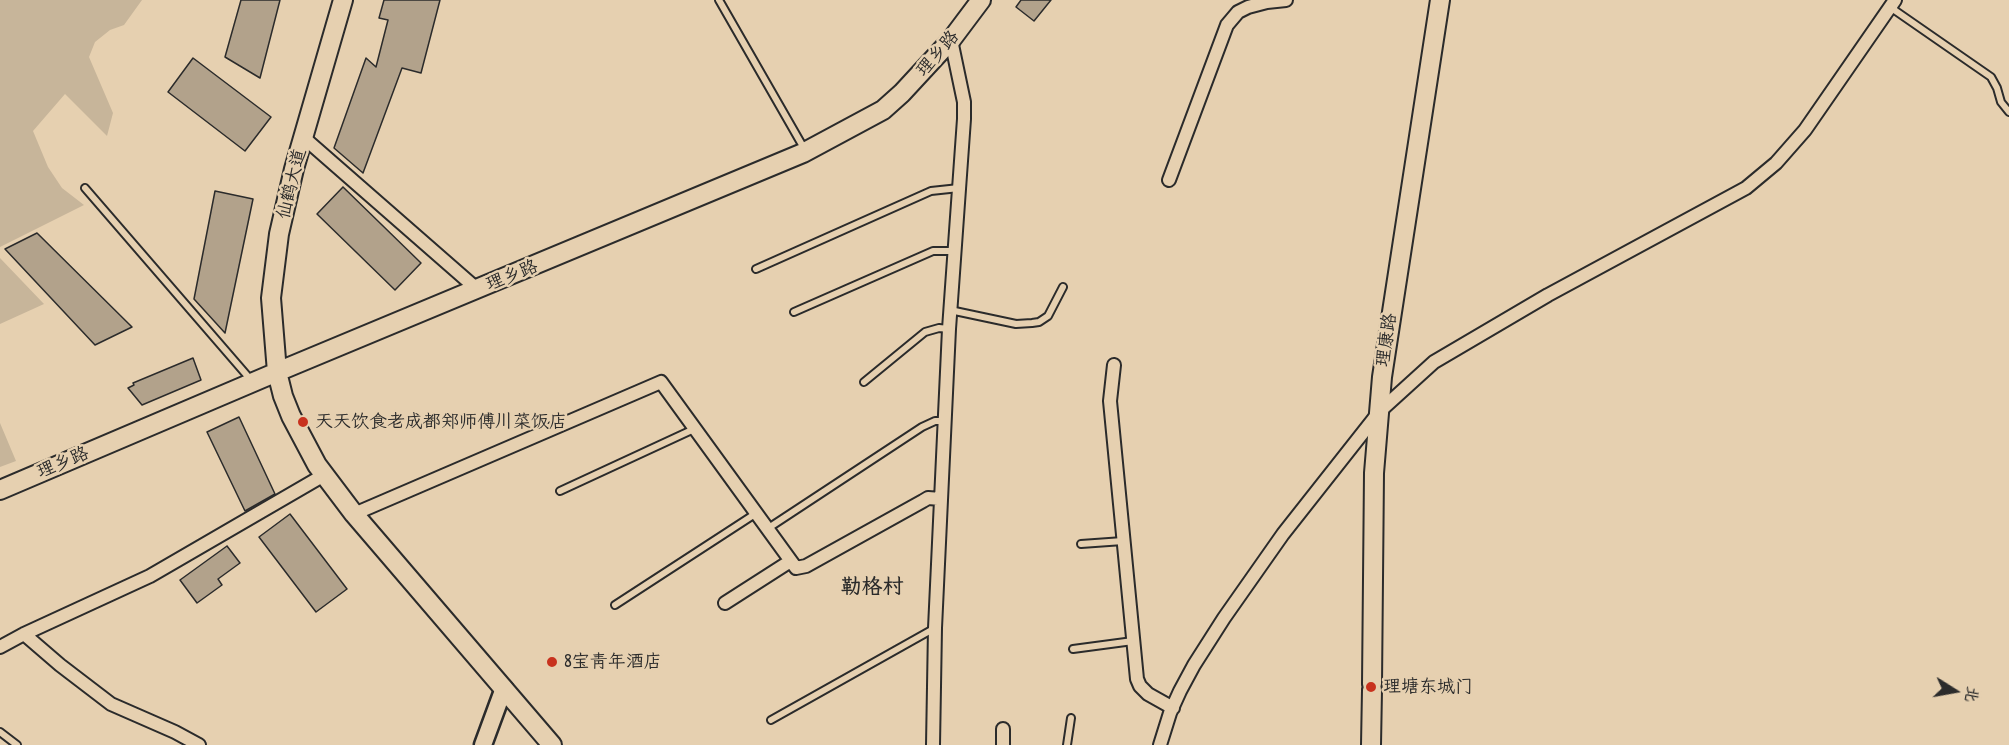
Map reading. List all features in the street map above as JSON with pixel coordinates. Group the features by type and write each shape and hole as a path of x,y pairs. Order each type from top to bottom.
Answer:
{"main road":[{"name":"仙鹤大道","path":"343,0 303,137 279,234 271,298 277,372 291,416 324,475 354,514 552,745"},
{"name":"理乡路","path":"0,490 806,152 883,110 923,73 981,0"},
{"name":"理康路","path":"1371,745 1374,473 1386,342 1440,0"}],"street":[{"path":"1169,180 1227,25 1238,12 1248,7 1286,0"},
{"path":"1160,745 1173,708 1194,665 1307,502 1380,411 1434,362 1569,284 1746,188 1776,163 1805,130 1893,3"},
{"path":"932,745 935,628 950,310 964,102 951,40"},
{"path":"303,137 478,290"},
{"path":"1114,365 1110,401 1137,678 1140,686 1148,694 1173,708"},
{"path":"354,514 661,382 789,562 796,568 803,568 928,498 941,498"},
{"path":"0,647 150,576 324,475"},
{"path":"725,603 789,562"},
{"path":"24,634 69,673 111,704 199,745"},
{"path":"483,745 504,688"},
{"path":"1003,729 1004,745"}],"lane":[{"path":"719,0 806,152"},
{"path":"1893,3 1991,77 2001,102 2009,112"},
{"path":"85,188 254,383"},
{"path":"756,269 932,191 959,188"},
{"path":"794,312 933,252 955,251"},
{"path":"950,310 1016,324 1032,324 1048,315 1063,287"},
{"path":"864,382 924,332 939,328 950,329"},
{"path":"766,529 922,427 934,421 945,422"},
{"path":"560,491 694,429"},
{"path":"615,605 755,514"},
{"path":"1081,544 1123,541"},
{"path":"771,720 935,628"},
{"path":"1073,649 1133,641"},
{"path":"1067,745 1071,718"},
{"path":"0,732 17,745"}],"shaded area":[{"path":"0,0 142,0 124,25 110,30 95,42 89,57 113,113 107,136 65,94 33,131 48,167 62,188 84,205 0,247"},
{"path":"0,258 44,304 0,324"},
{"path":"0,423 16,461 0,467"}],"building":[{"path":"241,0 280,0 260,78 225,57"},
{"path":"384,0 440,0 421,73 402,68 363,173 334,148 366,58 376,67 388,20 379,18"},
{"path":"1021,0 1051,0 1034,21 1016,7"},
{"path":"193,58 271,117 245,151 168,92"},
{"path":"343,187 421,263 395,290 317,214"},
{"path":"215,191 253,199 225,333 194,299"},
{"path":"37,233 132,327 95,345 5,249"},
{"path":"193,358 201,380 142,405 128,388 134,385 133,383"},
{"path":"239,417 275,494 245,511 207,432"},
{"path":"290,514 347,589 316,612 259,537"},
{"path":"227,546 240,563 218,579 222,585 197,603 180,580"}],"place":[{"name":"天天饮食老成都郑师傅川菜饭店","path":"303,422"},
{"name":"8宝青年酒店","path":"552,662"},
{"name":"理塘东城门","path":"1371,687"}],"district":[{"name":"勒格村","path":"872,587"}]}
